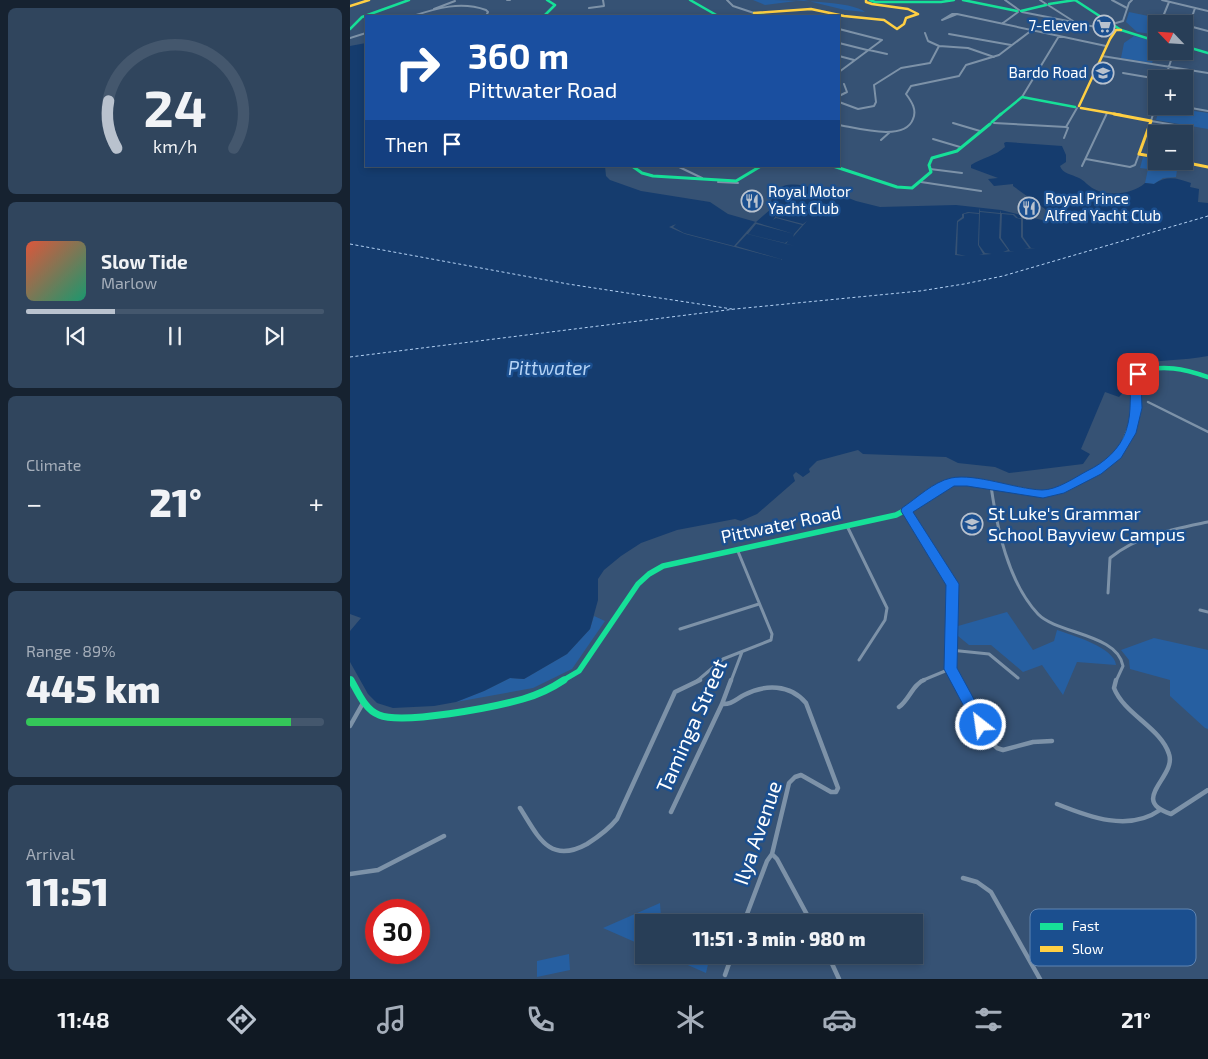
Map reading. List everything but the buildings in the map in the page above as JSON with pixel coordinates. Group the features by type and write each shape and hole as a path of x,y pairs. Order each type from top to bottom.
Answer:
{"street":[{"path":"350,6 368,0"},
{"path":"370,15 409,0"},
{"path":"546,15 555,5 547,0"},
{"path":"589,8 604,6 603,0"},
{"path":"690,0 716,15"},
{"path":"727,0 734,6 765,15"},
{"path":"840,15 884,20 897,29 904,24 906,18 918,14 910,9 875,6 866,0"},
{"path":"870,0 875,2 940,2 954,0"},
{"path":"963,0 1079,24 1117,26 1148,36"},
{"path":"1005,0 1019,11"},
{"path":"1040,0 1071,22"},
{"path":"1003,23 1019,11 1047,4 1076,0 1117,26"},
{"path":"1112,0 1127,8"},
{"path":"1064,138 1068,128 1066,127 1078,107 1106,46 1117,26 1123,21 1132,0"},
{"path":"1162,0 1208,11"},
{"path":"416,15 455,1"},
{"path":"1164,15 1169,2"},
{"path":"434,10 474,5 488,12 486,15"},
{"path":"1193,15 1195,8"},
{"path":"754,13 763,10 811,9 839,15"},
{"path":"958,14 942,20 952,14 958,14 1106,46"},
{"path":"350,29 365,17"},
{"path":"1193,27 1208,30"},
{"path":"840,29 881,39 880,42 840,71"},
{"path":"840,125 860,130 890,132 908,126 914,121 915,107 906,94 911,86 958,76 968,64 994,58 1032,30"},
{"path":"350,38 365,33"},
{"path":"925,33 928,41 939,46 955,46 986,52 994,58"},
{"path":"949,34 1012,46"},
{"path":"836,167 897,186 912,188 931,172 930,161 932,158 957,151 1022,97 1059,36"},
{"path":"840,43 887,54"},
{"path":"840,102 858,109 874,106 876,102 874,85 901,68 930,63 939,46"},
{"path":"1193,49 1208,54"},
{"path":"840,56 854,60"},
{"path":"1102,56 1208,73"},
{"path":"1168,70 1171,60"},
{"path":"1123,73 1148,77"},
{"path":"840,95 846,92 844,84"},
{"path":"1022,97 1174,125"},
{"path":"1193,108 1208,111"},
{"path":"1082,166 1107,113"},
{"path":"1086,159 1126,167 1135,165 1153,115"},
{"path":"953,123 980,131"},
{"path":"992,123 1066,127"},
{"path":"881,140 890,132"},
{"path":"933,139 960,147"},
{"path":"1139,154 1148,156"},
{"path":"1193,164 1208,167"},
{"path":"633,167 642,173 653,176 702,178 736,182 759,167"},
{"path":"679,167 702,178"},
{"path":"930,168 962,173"},
{"path":"718,182 738,183"},
{"path":"921,182 981,191"},
{"name":"Pittwater Road","path":"350,679 364,702 380,716 404,718 513,702 534,696 564,681 578,671 632,591 653,570 676,562 847,526 906,511 948,483 962,482 1030,493 1049,493 1072,484 1109,464 1122,450 1131,433 1137,408 1136,380 1142,371 1154,367 1170,367 1208,377"},
{"path":"1148,402 1208,432"},
{"path":"990,486 1009,562 1031,606 1044,620 1082,633 1111,648 1121,659 1122,670 1114,683 1114,690 1127,710 1166,747 1170,755 1168,767 1153,797 1155,805 1166,813 1174,813 1208,790"},
{"path":"906,511 953,584 950,669 990,741 997,748 1003,750 1033,742 1052,740"},
{"path":"1108,593 1110,558 1119,549 1172,529 1208,522"},
{"path":"847,526 887,608 884,620 859,660"},
{"path":"520,808 543,842 551,849 560,852 572,852 608,829 617,819 675,692 702,679 723,659 767,642 772,637 737,549"},
{"path":"680,629 759,604"},
{"path":"1200,610 1208,612"},
{"path":"950,650 989,654 1018,678"},
{"name":"Taminga Street","path":"671,812 722,704 742,652"},
{"path":"899,707 907,701 919,682 950,669"},
{"name":"Ilya Avenue","path":"722,704 728,705 745,694 762,688 784,688 796,692 806,704 837,782 838,790 831,792 804,776 798,776 792,780 787,787 772,854 767,861 747,914"},
{"path":"350,726 358,709 364,702"},
{"path":"1058,804 1079,813 1117,822 1144,819 1160,810"},
{"path":"350,874 378,870 444,836"},
{"path":"772,854 777,859 807,914"},
{"path":"963,878 977,882 991,892 1030,961"},
{"path":"725,974 729,964"},
{"path":"832,964 839,979"},
{"path":"1033,966 1040,979"}],"shaded area":[{"path":"753,0 778,0 798,1 765,5"},
{"path":"810,1 845,5 865,12 845,10"},
{"path":"1129,12 1148,16 1148,33 1137,32 1126,22"},
{"path":"1134,36 1148,40 1148,60 1153,60 1152,63 1121,58 1124,43"},
{"path":"1193,111 1208,113 1208,129 1193,125 1156,120 1157,115 1193,115"},
{"path":"1143,157 1148,158 1148,169 1140,168"},
{"path":"1148,169 1177,170 1176,177 1163,178 1154,184 1145,183"},
{"path":"1007,612 1033,650 1054,641 1057,630 1101,648 1114,659 1116,665 1077,662 1063,695 1042,665 1023,672 991,645 969,645 958,636 958,626"},
{"path":"594,616 605,621 572,669 533,688 456,702 510,678 524,679 567,654 590,629"},
{"path":"1154,638 1208,650 1208,729 1170,696 1170,680 1130,669 1129,660 1121,650"},
{"path":"660,903 661,914 635,914 635,942 603,928"},
{"path":"569,954 570,970 537,977 537,961"},
{"path":"686,964 708,964 706,973"}],"water":[{"name":"Pittwater","path":"365,43 365,167 605,167 606,176 610,180 641,191 710,202 728,214 756,222 772,208 770,207 773,196 778,189 786,185 795,184 833,195 836,193 856,201 880,207 956,205 1001,210 1046,221 1049,215 1045,209 1013,186 1013,184 994,186 988,179 998,178 971,168 971,165 1001,150 1005,147 1004,143 1006,142 1062,146 1066,155 1066,162 1060,166 1063,171 1081,179 1094,189 1107,193 1128,192 1145,183 1154,184 1168,178 1191,183 1190,187 1199,189 1198,202 1208,203 1208,356 1151,362 1133,366 1127,380 1128,387 1119,397 1105,392 1081,449 1090,454 1083,464 1009,473 995,467 958,463 946,457 863,454 858,450 817,461 809,469 810,472 803,477 796,472 793,475 795,481 757,514 741,521 735,519 677,530 641,543 621,556 604,570 598,579 598,600 590,629 567,654 524,679 510,678 456,702 434,706 393,708 377,703 368,694 350,662 350,631 361,618 350,614 350,46"}],"pier":[{"path":"979,208 980,211 1000,213 1001,210 1001,213 1014,214 1018,218 1021,218 1021,215 1023,218 1035,219 1023,219 1023,237 1031,248 1036,248 1024,249 1029,248 1021,237 1021,219 1016,218 1013,215 1002,214 1001,238 1010,251 1015,251 1003,252 1008,250 999,238 1000,214 980,212 979,245 985,253 992,254 979,255 983,254 978,245 979,214 969,213 964,214 964,218 958,222 957,254 966,256 955,255 957,221 962,217 962,214 968,212 979,213"},
{"path":"777,214 776,217 803,224 807,221 793,237 802,225 776,218 773,220"},
{"path":"755,222 794,234 756,224 748,234 785,243 788,241 786,244 747,234 736,246 784,260 685,234 669,227 676,224 673,227 684,233 734,246"}],"ferry route":[{"path":"350,357 735,309 920,291 964,284 1003,276 1208,216"},
{"path":"350,244 568,284 732,309"}],"traffic: fast":[{"path":"368,15 409,0"},
{"path":"545,15 555,5 547,0"},
{"path":"690,0 716,15"},
{"path":"870,0 875,2 941,2 954,0"},
{"path":"963,0 1017,11"},
{"path":"1049,4 1075,0"},
{"path":"1075,0 1121,30 1148,38"},
{"path":"1021,11 1046,5"},
{"path":"754,13 765,15"},
{"path":"350,29 365,16"},
{"path":"1193,49 1208,53"},
{"path":"992,122 1022,97 1075,107"},
{"path":"836,167 897,187 912,188 931,172 929,165 932,158 957,151 990,124"},
{"path":"633,167 642,173 653,176 736,181 759,167"},
{"path":"1137,409 1136,380 1139,372 1157,367 1165,367 1191,371 1208,377"},
{"path":"350,679 368,708 377,715 388,718 449,714 524,699 553,687 579,671 638,584 649,574 663,566 896,515 921,502"}],"traffic: slow":[{"path":"350,6 369,0"},
{"path":"840,15 884,20 897,29 904,24 906,18 918,14 901,7 872,4 866,2 866,0"},
{"path":"754,13 811,9 839,15"},
{"path":"1079,106 1110,39 1116,30 1121,30"},
{"path":"1081,108 1151,121 1150,125"},
{"path":"1148,129 1139,154 1148,156"},
{"path":"1193,164 1208,167"},
{"path":"921,502 940,487 949,483 963,481 985,483 1041,494 1059,490 1101,468 1117,454 1123,446 1137,409"}],"place":[{"name":"7-Eleven","path":"1104,26"},
{"name":"Bardo Road","path":"1103,73"},
{"name":"Royal Motor Yacht Club","path":"752,201"},
{"name":"Royal Prince Alfred Yacht Club","path":"1029,208"},
{"name":"St Luke's Grammar School Bayview Campus","path":"972,524"}],"route":[{"path":"981,725 950,669 953,584 906,511 941,487 956,481 1043,494 1060,490 1109,464 1125,444 1134,424 1137,408 1136,377 1138,374"}]}
